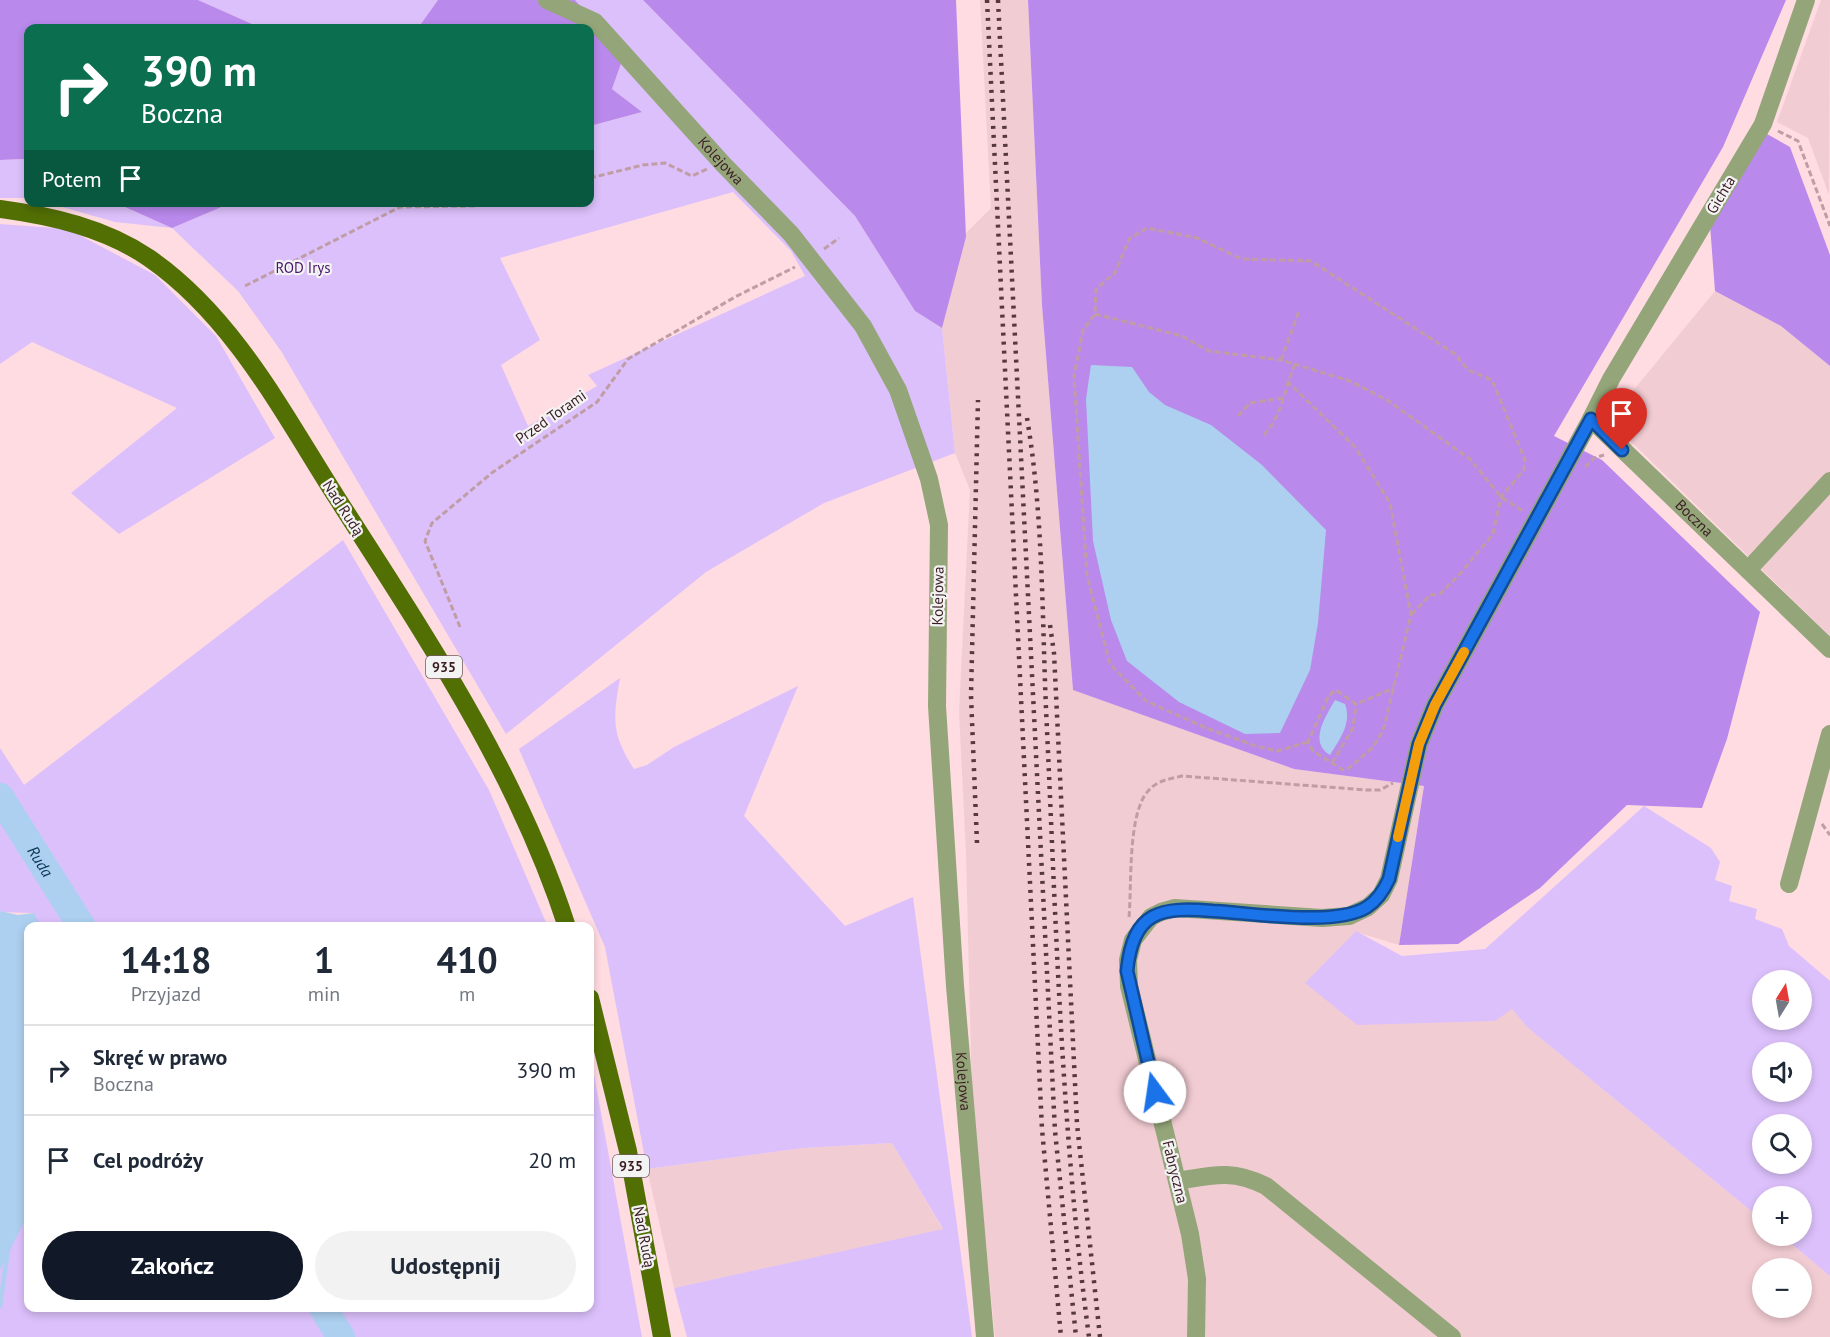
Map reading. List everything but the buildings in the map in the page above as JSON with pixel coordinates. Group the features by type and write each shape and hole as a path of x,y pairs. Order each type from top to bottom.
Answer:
{"main road":[{"name":"Nad Rudą","path":"0,210 69,222 114,239 148,257 167,272 201,302 221,325 267,389 458,691 503,775 541,859 565,922"},
{"name":"Nad Rudą","path":"594,1014 628,1151 662,1337"}],"street":[{"name":"Kolejowa","path":"547,0 595,22 723,165 812,258 863,326 898,390 928,479 939,525 937,706 955,986 985,1337"},
{"name":"Gichta","path":"1591,419 1611,379 1763,124 1806,0"},
{"name":"Fabryczna","path":"1197,1337 1198,1307 1195,1263 1178,1181 1129,986 1128,960 1133,940 1151,918 1175,908 1331,917 1349,916 1368,907 1382,894 1389,879 1419,744 1435,705 1591,419"},
{"name":"Boczna","path":"1591,419 1830,649"},
{"path":"1748,570 1830,481"},
{"path":"1789,884 1830,734"},
{"path":"1178,1181 1223,1173 1246,1176 1266,1186 1452,1337"}],"path":[{"path":"1763,124 1798,141 1830,226"},
{"path":"594,177 643,165 665,163 692,176 723,165"},
{"path":"245,286 400,207"},
{"path":"1356,704 1336,690 1329,695 1308,742 1277,751 1206,728 1146,701 1110,664 1087,576 1074,376 1083,330 1095,314 1096,289 1115,273 1129,240 1147,228 1197,238 1242,259 1311,261 1455,354 1468,370 1492,380 1525,460 1524,470 1501,497 1493,534 1460,575 1440,594 1430,595 1411,615"},
{"name":"Przed Torami","path":"460,627 425,541 432,522 493,472 597,402 628,359 735,297 812,258 839,238"},
{"path":"1281,360 1299,311"},
{"path":"1095,314 1182,336 1209,351 1281,360 1350,381 1388,400 1470,459 1501,497 1537,520"},
{"path":"1264,435 1281,410 1287,381 1295,364"},
{"path":"1287,381 1355,447 1390,503 1411,615 1383,731 1372,748 1349,768 1343,770 1313,751 1308,742"},
{"path":"1238,416 1250,403 1283,398"},
{"path":"1356,704 1394,688"},
{"path":"1332,763 1353,728 1356,704"},
{"path":"1129,922 1138,808 1148,791 1160,781 1182,776 1380,790 1397,778"}],"shaded area":[{"path":"0,0 198,0 252,24 24,24 24,160 0,160"},
{"path":"438,0 575,0 624,55 612,89 642,112 594,125 594,24 421,24"},
{"path":"643,0 956,0 966,237 942,328 915,311 855,216"},
{"path":"980,0 1028,0 1042,305 1073,690 1294,769 1424,786 1399,945 1356,932 1306,983 1512,1009 1527,1027 1752,1212 1752,1246 1794,1246 1808,1258 1752,1258 1752,1318 1812,1318 1812,1261 1830,1276 1830,1337 995,1337 972,1098 966,854 959,711 970,490 955,453 942,328 966,233 991,208"},
{"path":"1028,0 1786,0 1723,147 1554,436 1602,460 1760,612 1727,739 1702,808 1627,805 1540,888 1458,944 1399,945 1424,786 1294,769 1073,690 1042,305"},
{"path":"1821,0 1830,0 1829,195 1808,138 1777,122"},
{"path":"1767,134 1790,147 1830,255 1830,366 1781,326 1715,291 1710,225"},
{"path":"125,207 222,207 172,228"},
{"path":"1715,291 1781,326 1830,366 1830,636 1609,420"},
{"path":"892,1143 943,1230 674,1288 647,1169 803,1148"}],"green space":[{"path":"198,0 438,0 421,24 252,24"},
{"name":"ROD Irys","path":"575,0 643,0 855,216 915,311 942,328 955,453 824,503 706,572 506,734 281,351 238,291 172,228 222,207 594,207 594,125 642,112 612,89 624,55","holes":["733,192 791,251 805,276 588,375 597,386 528,426 501,365 540,340 500,258"]},
{"path":"0,160 24,160 24,198 0,198"},
{"path":"62,207 125,207 172,228 115,222"},
{"path":"0,224 68,229 155,275 216,336 275,438 119,534 71,493 177,408 32,342 0,364"},
{"path":"343,540 489,790 546,922 38,922 33,913 0,912 0,748 24,785"},
{"path":"620,678 615,715 616,725 621,746 634,769 647,765 674,747 798,686 744,816 845,926 913,897 972,1337 687,1337 674,1288 943,1229 892,1143 803,1148 647,1169 605,947 519,749"},
{"path":"1644,806 1711,848 1720,862 1715,880 1732,886 1729,901 1757,909 1755,919 1782,929 1789,946 1830,981 1830,1276 1812,1261 1812,1258 1808,1258 1794,1246 1812,1246 1812,1186 1752,1186 1752,1212 1527,1027 1512,1009 1495,1021 1357,1025 1305,983 1356,931 1402,956 1485,949"},
{"path":"594,1075 642,1337 0,1337 0,1266 24,1220 24,1312 594,1312"}],"water":[{"path":"1091,365 1132,367 1149,392 1165,405 1211,425 1262,465 1326,530 1318,623 1310,670 1280,733 1245,734 1179,702 1127,661 1111,620 1093,541 1086,399"},
{"path":"1335,700 1345,704 1347,718 1344,731 1330,755 1320,743 1320,736 1324,721"},
{"path":"0,911 18,915 34,913 38,922 24,922 24,1222 0,1270"}],"waterway":[{"name":"Ruda","path":"0,797 79,922"},
{"path":"0,1306 8,1249"},
{"name":"Ruda","path":"325,1312 341,1337"}],"railway":[{"path":"987,0 1042,1129 1061,1337"},
{"path":"998,0 1055,1131 1076,1337"},
{"path":"977,843 971,696 978,400"},
{"path":"1027,418 1039,526 1066,1102 1089,1337"},
{"path":"1050,625 1054,653 1077,1124 1100,1337"}],"slow traffic":[{"path":"1398,837 1419,744 1435,705 1464,652"}],"route":[{"path":"1155,1092 1127,971 1129,952 1140,928 1161,912 1175,908 1322,918 1349,916 1368,907 1382,894 1389,879 1419,744 1435,705 1591,419 1622,450"}]}
